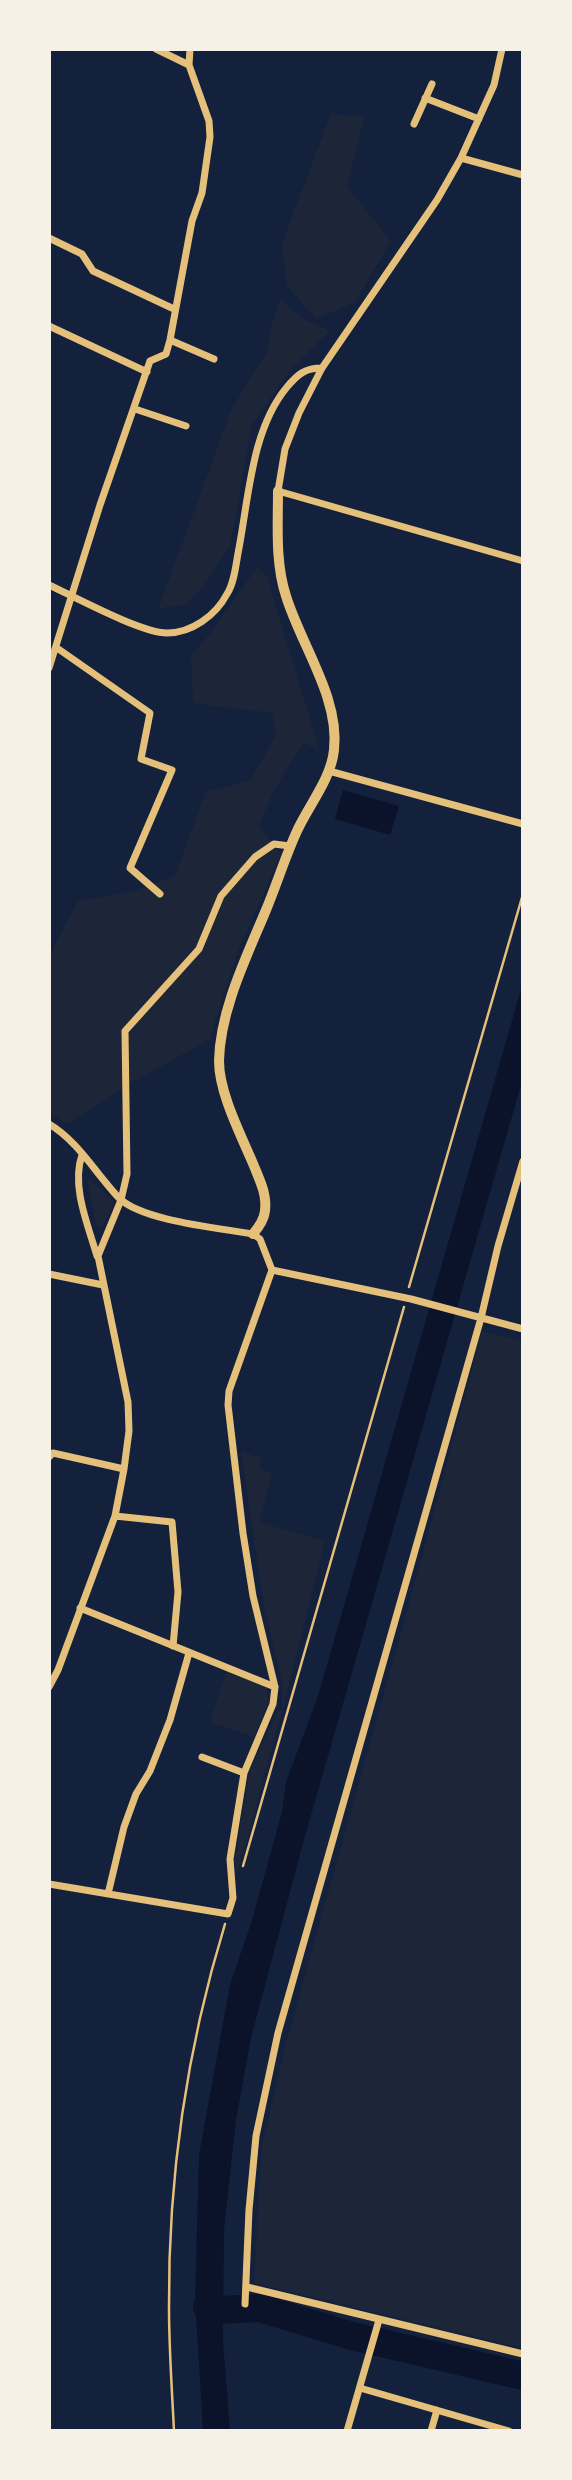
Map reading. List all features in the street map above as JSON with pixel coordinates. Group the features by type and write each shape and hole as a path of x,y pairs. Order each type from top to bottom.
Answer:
{"street":[{"path":"156,49 190,65"},
{"path":"49,665 57,648 100,505 150,361 166,354 170,340 192,221 202,193 210,137 209,121 190,65 190,49"},
{"path":"253,1234 262,1223 265,1213 265,1193 233,1114 219,1062 230,997 290,846 329,771 335,742 333,714 284,592 279,560 278,491 285,449 290,431 322,368 437,200 461,158 494,85 502,49"},
{"path":"414,124 432,83"},
{"path":"425,98 479,119"},
{"path":"461,158 523,175"},
{"path":"49,239 82,254 93,271 174,309"},
{"path":"49,327 147,372"},
{"path":"170,340 214,359"},
{"path":"49,585 149,630 168,633 208,619 228,594 260,436 272,408 299,373 309,368 322,368"},
{"path":"135,409 186,426"},
{"path":"278,491 523,561"},
{"path":"57,648 150,713 141,759 173,770 130,869 160,894"},
{"path":"329,771 523,824"},
{"path":"98,1256 121,1200 127,1174 125,1031 199,949 221,896 255,857 274,844 290,846"},
{"path":"49,1124 82,1155 121,1200 146,1214 253,1234 260,1239 272,1270 229,1391 228,1405 251,1583 275,1687 273,1704 244,1773 230,1859 233,1898 228,1914 49,1884"},
{"path":"49,1687 58,1670 115,1516 129,1431 128,1402 98,1256 84,1212 77,1169 82,1155"},
{"path":"245,2304 249,2210 256,2136 278,2033 523,1161"},
{"path":"272,1270 409,1299 523,1329"},
{"path":"49,1274 103,1285"},
{"path":"49,1457 52,1453 124,1469"},
{"path":"115,1516 172,1522 178,1592 173,1646"},
{"path":"80,1608 275,1687"},
{"path":"108,1894 124,1827 170,1720 190,1653"},
{"path":"202,1757 244,1773"},
{"path":"247,2287 523,2354"},
{"path":"348,2431 379,2320"},
{"path":"360,2388 509,2431"},
{"path":"431,2431 437,2410"}],"path":[{"path":"242,1867 409,1299 523,894"},
{"path":"174,2431 169,2308 172,2199 190,2058 228,1914"}],"shaded area":[{"path":"331,114 364,117 347,187 391,241 355,302 316,319 287,286 282,243"},
{"path":"280,300 306,321 330,330 288,373 251,427 231,543 208,580 187,604 158,609 232,408 267,352"},
{"path":"257,567 267,577 319,749 303,743 273,792 259,826 281,854 240,946 209,1040 127,1085 67,1124 49,1113 49,956 78,901 134,891 175,876 206,792 250,781 276,735 272,713 193,703 191,656 210,634"},
{"path":"343,790 399,806 390,835 335,819"},
{"path":"523,982 523,1078 305,1836 251,2038 236,2120 224,2231 223,2341 230,2431 203,2431 195,2299 199,2155 230,1985 252,1920 282,1812 286,1782 318,1696"},
{"path":"87,1177 113,1200 113,1206 101,1228 96,1225"},
{"path":"482,1332 523,1341 523,2348 254,2283 261,2151 285,2047"},
{"path":"241,1451 261,1458 260,1469 272,1473 259,1522 325,1541 282,1712 237,1875 234,1862 250,1770 278,1711 282,1711 282,1681 264,1607"},
{"path":"227,1670 267,1684 268,1704 254,1737 210,1722"}],"waterway":[{"path":"207,2307 219,2310 260,2308 352,2336 523,2376"}]}
